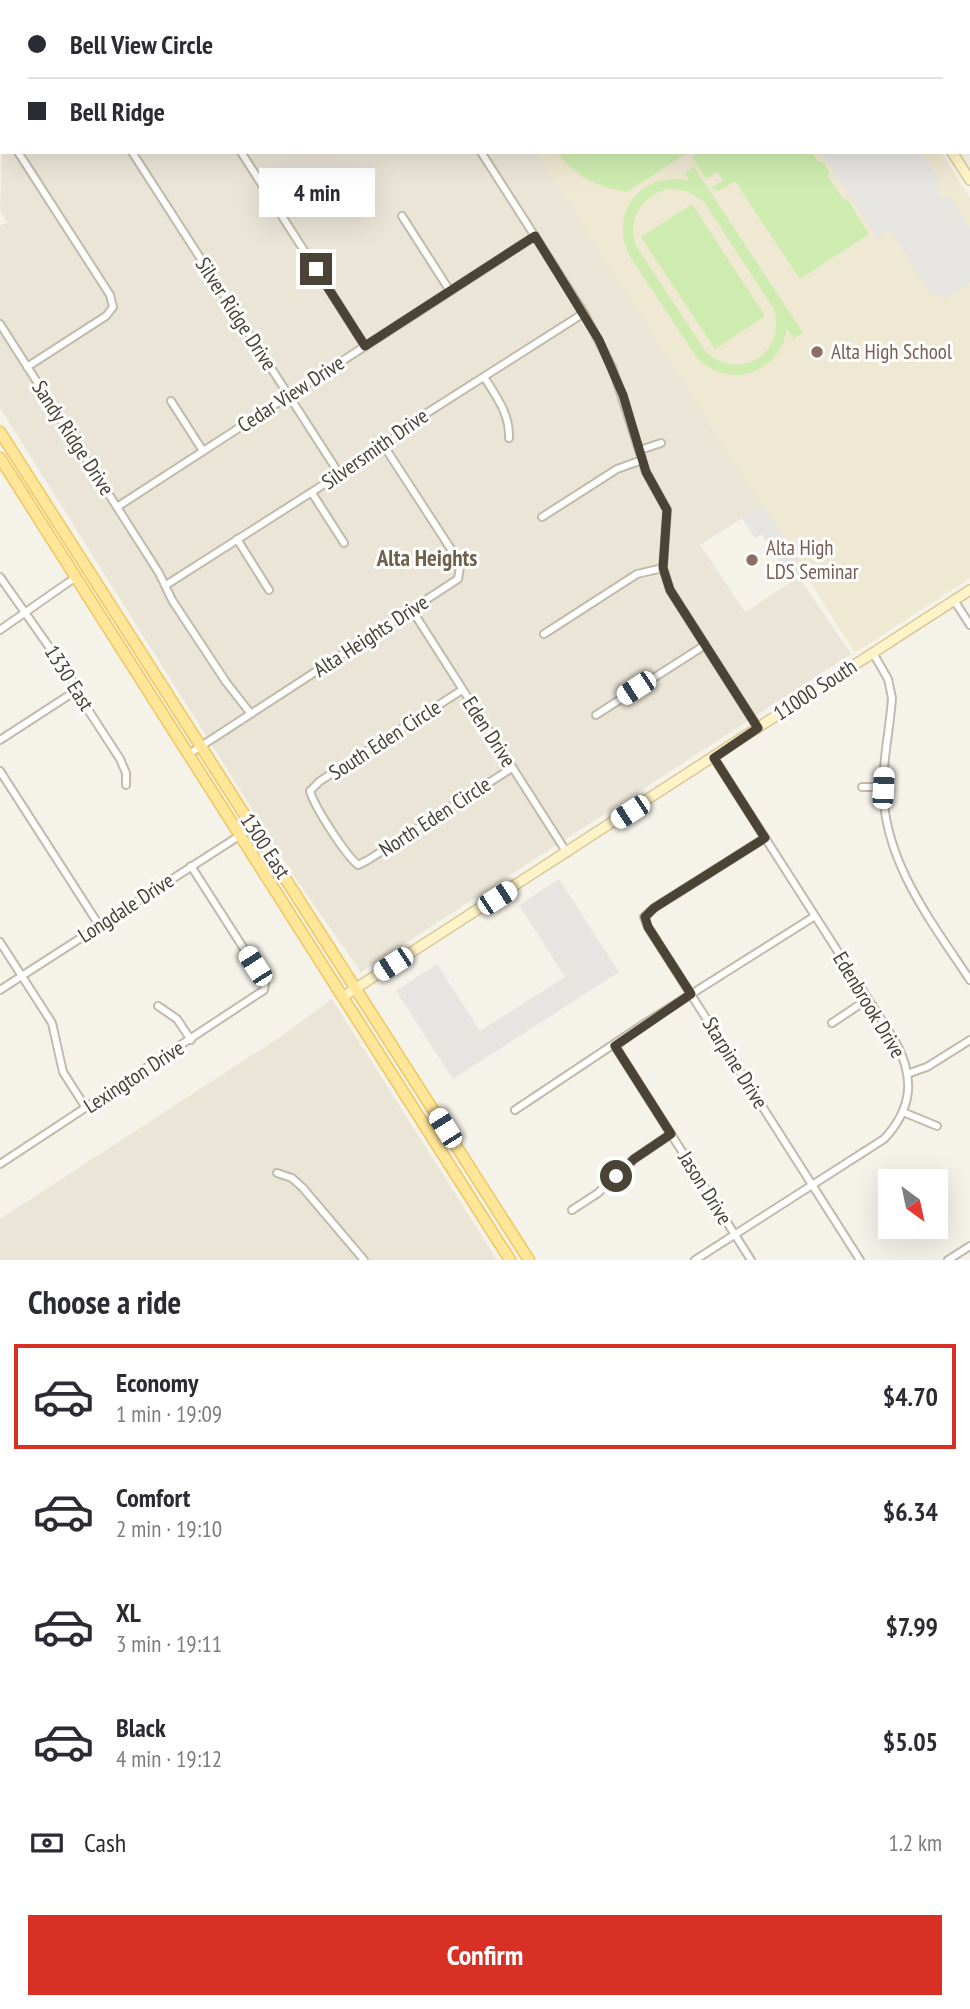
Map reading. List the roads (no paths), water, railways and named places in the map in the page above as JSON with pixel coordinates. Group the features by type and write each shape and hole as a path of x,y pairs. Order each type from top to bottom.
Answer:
{"main road":[{"name":"1300 East","path":"0,432 529,1260"},
{"name":"1300 East","path":"0,458 510,1260"}],"street":[{"name":"Sandy Ridge Drive","path":"19,154 110,295 113,307 106,316 27,367 166,585 172,600 250,715"},
{"name":"Silver Ridge Drive","path":"133,154 340,475"},
{"path":"242,154 365,346"},
{"path":"482,154 584,313 612,367 642,460 667,510 663,568 670,590 758,728"},
{"path":"953,154 969,176"},
{"path":"402,216 450,291"},
{"name":"Cedar View Drive","path":"117,507 535,236"},
{"name":"Silversmith Drive","path":"166,585 312,494 384,446 419,418 584,313"},
{"path":"0,324 27,367"},
{"path":"484,377 505,412 510,425 509,438"},
{"path":"171,401 202,451"},
{"path":"640,450 661,443"},
{"name":"Alta Heights Drive","path":"189,754 458,579 460,566 384,446"},
{"path":"542,517 617,469 642,460"},
{"path":"312,494 344,543"},
{"path":"236,539 270,590"},
{"path":"544,634 637,575 663,568"},
{"name":"1330 East","path":"0,577 120,759 126,773 126,785"},
{"path":"0,630 76,577"},
{"name":"11000 South","path":"344,996 970,590"},
{"path":"954,600 970,625"},
{"name":"Eden Drive","path":"412,610 567,853"},
{"path":"596,715 705,645"},
{"path":"873,653 888,679 892,698 883,788 889,832 904,875 970,980"},
{"path":"0,740 77,690"},
{"name":"South Eden Circle","path":"358,864 349,856 314,803 310,792 320,781 462,690"},
{"name":"Edenbrook Drive","path":"695,1260 884,1139 898,1122 907,1100 907,1074 901,1052 714,758"},
{"name":"North Eden Circle","path":"358,864 512,768"},
{"path":"0,771 99,925"},
{"path":"862,787 883,788"},
{"name":"Longdale Drive","path":"0,989 253,827"},
{"name":"Starpine Drive","path":"765,838 654,908 645,917 648,927 860,1260"},
{"name":"Lexington Drive","path":"0,1164 255,998 266,988 262,977 191,866"},
{"path":"515,1110 815,916"},
{"path":"0,942 52,1023 63,1072 86,1108"},
{"path":"832,1023 868,999"},
{"path":"158,1006 177,1019 191,1040"},
{"path":"907,1074 928,1067 970,1040"},
{"name":"Jason Drive","path":"615,1046 751,1260"},
{"path":"903,1112 937,1126"},
{"path":"572,1210 608,1185 634,1159 671,1134"},
{"path":"277,1174 292,1178 303,1188 364,1260"},
{"path":"948,1260 970,1246"}],"place":[{"name":"Alta High School","path":"817,352"},
{"name":"Alta High LDS Seminar","path":"752,560"}],"district":[{"name":"Alta Heights","path":"427,558"}]}
